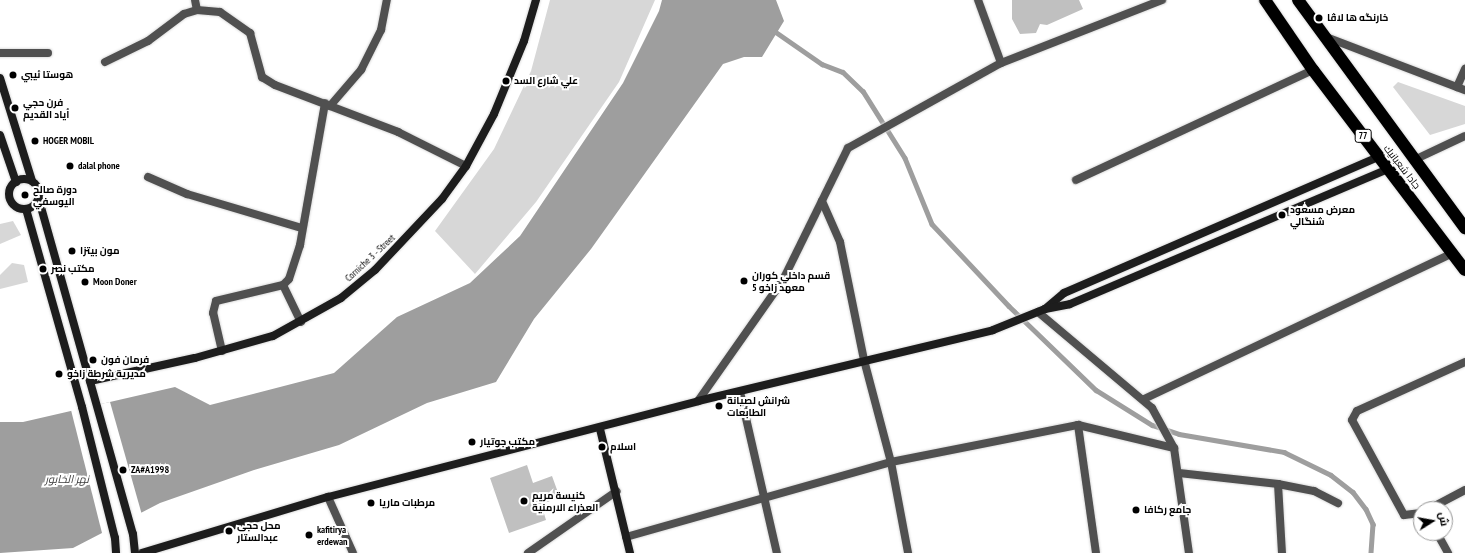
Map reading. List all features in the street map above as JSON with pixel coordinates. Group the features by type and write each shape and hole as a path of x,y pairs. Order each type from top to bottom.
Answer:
{"highway":[{"name":"جادا شعبانيك","path":"1265,0 1313,70 1465,270"},
{"name":"جادا شعبانيك","path":"1298,0 1465,228"}],"street":[{"path":"195,0 197,10"},
{"path":"222,351 213,313 216,301 283,285 289,279 302,228 328,104 361,70 381,30 387,0"},
{"name":"Corniche 3 - Street","path":"90,381 222,351 273,336 302,322 341,298 375,270 442,199 466,166 494,114 524,41 536,0"},
{"path":"978,0 1001,64"},
{"path":"698,401 783,280 848,148 916,108 1001,64 1162,0"},
{"path":"105,62 148,41 172,21 197,10 220,12 245,28 250,33 262,76 275,85 398,132 466,166"},
{"path":"1326,37 1461,88 1465,69"},
{"path":"0,53 48,53"},
{"path":"1076,180 1313,70"},
{"path":"0,78 32,181 38,188 39,200 133,534 135,553"},
{"path":"0,134 16,182"},
{"path":"1414,160 1465,136"},
{"path":"1040,311 1064,293 1378,157"},
{"path":"142,553 328,497 600,429 698,401 993,330 1040,311 1070,304 1388,169"},
{"path":"148,177 187,194 302,228"},
{"path":"32,181 22,179 16,182 9,192 11,200 17,207 26,209 39,200"},
{"path":"822,201 840,242 864,360 892,462 908,553"},
{"path":"26,209 82,407 115,538 116,553"},
{"path":"1144,399 1453,253"},
{"path":"283,285 302,322"},
{"path":"1040,311 1144,399 1152,408 1174,448 1179,473 1189,553"},
{"path":"1413,516 1404,515 1399,508 1352,420 1353,415 1465,362"},
{"path":"740,392 777,553"},
{"path":"626,537 892,462 1078,425 1174,448"},
{"path":"1078,425 1096,553"},
{"path":"600,429 617,491 630,553"},
{"path":"1179,473 1278,484 1314,491 1338,502"},
{"path":"1278,484 1282,553"},
{"path":"1444,501 1465,490"},
{"path":"528,553 617,491"},
{"path":"328,497 353,553"},
{"path":"1441,541 1448,553"}],"shaded area":[{"path":"550,0 655,0 619,82 536,202 475,274 435,231 494,149 531,71"},
{"path":"1398,82 1465,106 1465,124 1430,135 1393,87"},
{"path":"13,221 21,235 0,244 0,224"},
{"path":"12,263 24,265 28,282 0,289 0,275"}],"water":[{"name":"نهر الخابور","path":"662,0 776,0 784,21 762,57 744,57 723,64 591,249 534,319 496,382 427,403 339,445 254,470 160,503 73,548 0,553 0,422 23,422 175,387 210,405 334,373 397,317 470,283 520,236 623,83 659,11"}],"pier":[{"path":"110,402 142,515 103,537 71,410"}],"building":[{"path":"1012,0 1079,0 1083,9 1047,25 1040,24 1036,33 1020,34 1012,19"},
{"name":"كنيسة مريم العذراء الارمنية","path":"527,465 533,483 552,476 560,498 541,504 546,520 509,533 490,478"}],"waterway":[{"path":"773,30 822,64 843,72 863,91 905,158 932,224 1009,306 1096,390 1152,425 1179,434 1284,452 1331,475 1353,492 1366,509 1373,524 1371,553"}],"place":[{"name":"خارنگه ها لاڤا","path":"1319,18"},
{"name":"هوستا ئيبي","path":"13,75"},
{"name":"علي شارع السد","path":"506,81"},
{"name":"فرن حجي أياد القديم","path":"15,108"},
{"name":"HOGER MOBIL","path":"35,141"},
{"name":"dalal phone","path":"70,166"},
{"name":"دورة صالح اليوسفي","path":"25,195"},
{"name":"معرض مسعود شنگالي","path":"1282,215"},
{"name":"مون بيتزا","path":"72,251"},
{"name":"مكتب نصر","path":"43,269"},
{"name":"قسم داخلي كوران معهد زاخو 5","path":"744,281"},
{"name":"Moon Doner","path":"85,282"},
{"name":"فرمان فون","path":"93,360"},
{"name":"مديرية شرطة زاخو","path":"59,374"},
{"name":"شرانش لصيانة الطابعات","path":"719,406"},
{"name":"مکتب جوتیار","path":"472,442"},
{"name":"اسلام","path":"602,447"},
{"name":"ZA#A1998","path":"123,470"},
{"name":"كنيسة مريم العذراء الارمنية","path":"524,501"},
{"name":"مرطبات ماريا","path":"371,503"},
{"name":"جامع ركافا","path":"1136,510"},
{"name":"محل حجي عبدالستار","path":"229,531"},
{"name":"kafitirya erdewan","path":"309,535"}]}
